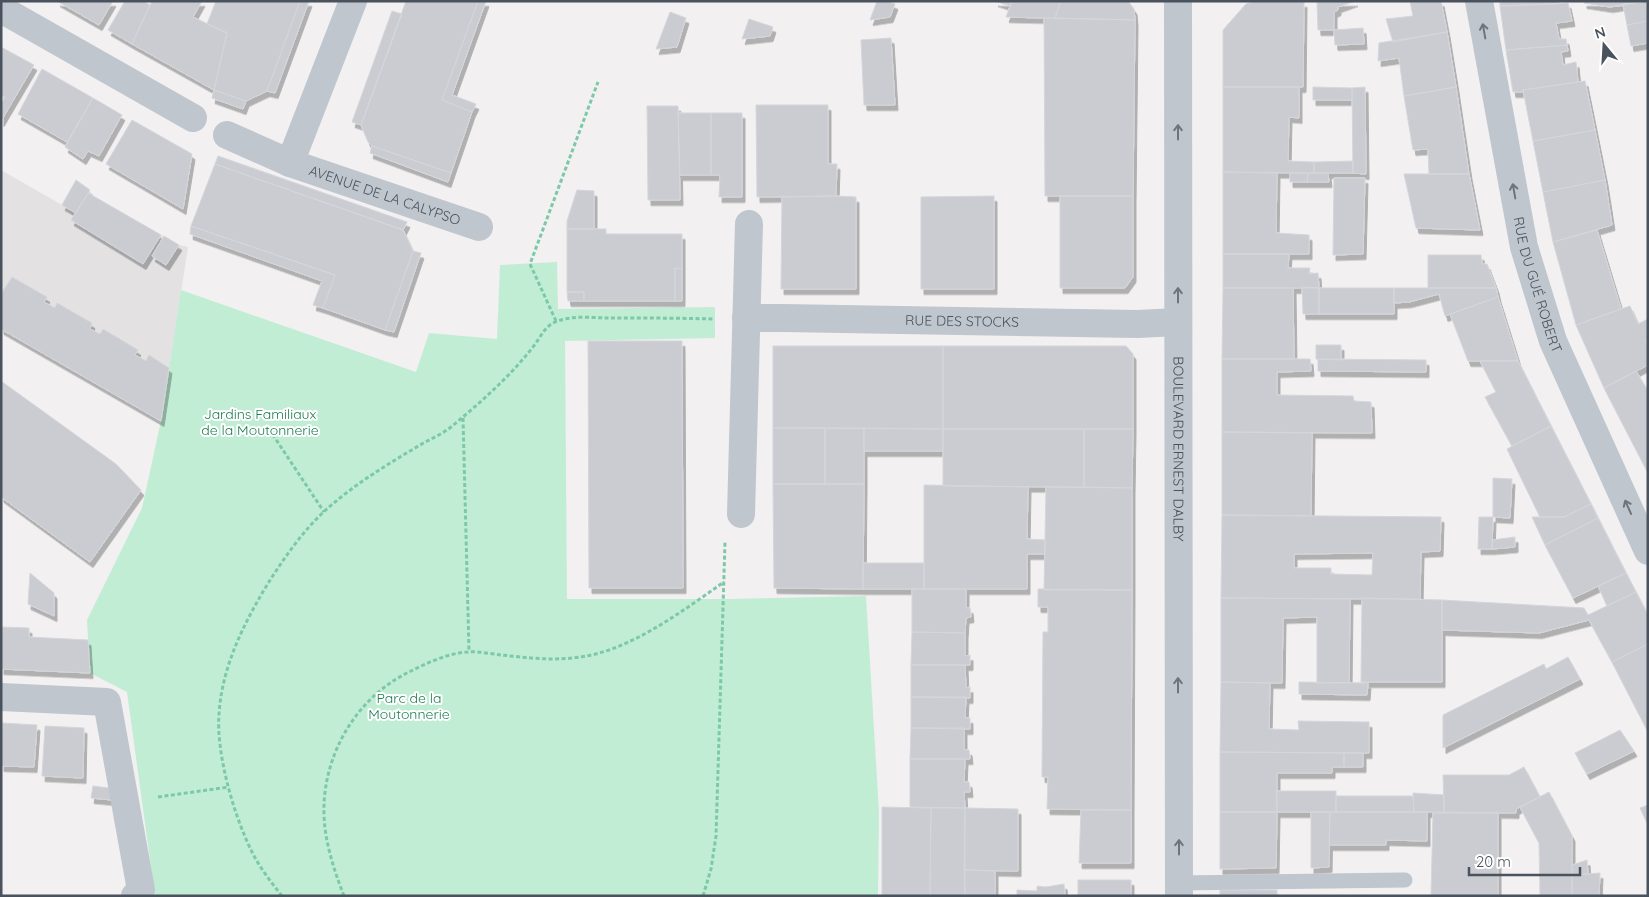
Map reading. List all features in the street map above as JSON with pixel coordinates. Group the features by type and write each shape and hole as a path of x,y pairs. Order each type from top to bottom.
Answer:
{"street":[{"name":"AVENUE DE LA CALYPSO","path":"290,163 353,1"},
{"name":"BOULEVARD ERNEST DALBY","path":"1178,1 1179,890"},
{"name":"RUE DU GUÉ ROBERT","path":"1479,1 1524,247 1544,313 1553,341 1648,551"},
{"path":"1,9 193,118"},
{"name":"AVENUE DE LA CALYPSO","path":"227,135 290,163 479,227"},
{"path":"741,514 749,224"},
{"name":"RUE DES STOCKS","path":"746,318 1137,324 1178,322"},
{"path":"1,697 107,702 141,890 135,896"}],"lane":[{"path":"1179,890 1404,880"}],"path":[{"path":"556,321 530,264 598,82"},
{"path":"282,896 266,875 252,851 237,813 229,787 221,747 219,713 222,692 235,647 242,631 276,570 309,528 324,512 354,488 422,443 446,432 503,380 527,355 544,332 556,321 588,318 746,318"},
{"path":"463,417 469,651"},
{"path":"269,429 324,512"},
{"path":"344,896 335,873 326,837 324,798 330,765 344,732 364,706 380,690 401,676 423,665 469,651 514,657 560,659 582,657 604,651 659,625 724,582 716,836 711,869 703,896"},
{"path":"125,802 229,787"}],"shaded area":[{"path":"1,170 76,213 88,193 179,245 188,247 161,421 1,329"}],"green space":[{"name":"Parc de la Moutonnerie","path":"557,262 558,309 715,307 715,338 565,341 567,599 729,599 866,596 879,812 878,896 155,896 127,692 90,673 87,620 142,508 161,421 181,290 416,372 429,333 497,339 500,265"}],"building":[{"path":"57,1 113,1 99,25"},
{"path":"125,1 143,1 150,5 132,44 108,30"},
{"path":"152,1 202,1 193,17 227,33 214,90 132,44"},
{"path":"216,1 300,1 267,91 246,101 214,90 227,33 207,24"},
{"path":"300,1 309,1 275,93 267,91"},
{"path":"406,1 478,1 442,100 472,112 451,173 372,146 368,142 361,125"},
{"path":"478,1 486,1 452,95 476,104 472,112 442,100"},
{"path":"877,1 887,1 895,4 890,17 870,20"},
{"path":"995,1 1012,1 1010,6"},
{"path":"1012,1 1061,1 1055,18 1006,17"},
{"path":"1061,1 1128,1 1134,9 1135,20 1055,18"},
{"path":"1255,1 1304,2 1303,87 1223,87 1223,30 1246,4"},
{"path":"1317,1 1355,1 1338,7 1338,10 1334,12 1334,30 1318,30"},
{"path":"1410,1 1441,1 1447,32 1393,42 1386,19 1413,16"},
{"path":"1500,1 1559,1 1559,4 1500,6"},
{"path":"1584,1 1642,2 1610,7 1584,3"},
{"path":"1648,1 1648,21 1627,25 1623,4"},
{"path":"1568,3 1572,21 1556,23 1559,39 1566,39 1567,45 1506,50 1500,6"},
{"path":"392,11 402,14 361,125 352,122"},
{"path":"670,12 686,18 677,47 656,49"},
{"path":"1044,18 1135,20 1133,196 1045,196"},
{"path":"749,19 773,27 770,36 742,39"},
{"path":"1648,21 1648,43 1631,46 1627,25"},
{"path":"1363,28 1364,44 1335,45 1334,30"},
{"path":"1447,32 1456,87 1404,96 1399,58 1378,61 1379,43"},
{"path":"891,38 895,105 864,105 861,40"},
{"path":"1567,45 1568,51 1561,52 1563,65 1576,62 1578,82 1523,90 1524,92 1513,92 1506,50"},
{"path":"1,47 34,65 1,121 1,104 5,97 1,95"},
{"path":"42,69 93,98 67,142 18,114"},
{"path":"1585,81 1595,130 1533,141 1523,90"},
{"path":"1223,87 1299,87 1299,118 1289,117 1288,161 1314,162 1314,173 1223,172"},
{"path":"1313,87 1352,88 1352,100 1313,100"},
{"path":"1365,87 1366,174 1353,173 1352,88"},
{"path":"1456,87 1469,174 1429,174 1428,149 1413,150 1404,96"},
{"path":"214,90 246,101 243,109 212,98"},
{"path":"93,98 122,115 99,156 88,151 83,159 65,147"},
{"path":"756,105 828,105 828,164 837,164 836,196 757,197"},
{"path":"647,106 678,106 680,200 648,200"},
{"path":"678,113 711,113 711,175 680,175"},
{"path":"711,113 742,113 742,197 719,197 720,175 711,175"},
{"path":"132,120 192,154 183,209 106,164"},
{"path":"1595,130 1605,180 1543,192 1533,141"},
{"path":"372,146 451,173 448,182 370,153"},
{"path":"218,156 407,222 403,230 215,164"},
{"path":"1353,161 1353,173 1314,173 1314,162"},
{"path":"215,164 403,230 413,251 385,330 323,308 335,275 191,226"},
{"path":"1223,172 1277,173 1276,233 1309,235 1309,254 1223,254"},
{"path":"1290,173 1308,173 1307,182 1290,182"},
{"path":"1308,173 1328,173 1329,182 1307,182"},
{"path":"1404,174 1469,174 1480,230 1416,228"},
{"path":"1334,178 1365,178 1363,254 1333,255"},
{"path":"76,180 90,190 76,213 62,205"},
{"path":"1605,180 1612,225 1553,242 1543,192"},
{"path":"577,190 594,191 594,229 567,229 567,221"},
{"path":"88,193 161,235 143,264 71,220"},
{"path":"994,196 994,289 921,289 921,197"},
{"path":"1060,196 1133,196 1133,277 1125,288 1060,288"},
{"path":"782,197 856,197 856,289 781,289"},
{"path":"191,226 335,275 323,308 313,305 322,281 190,234"},
{"path":"567,229 606,229 606,234 682,234 682,269 675,268 675,301 584,301 584,292 567,292"},
{"path":"1597,230 1621,309 1576,325 1553,242"},
{"path":"164,236 179,245 166,265 152,256"},
{"path":"413,251 421,253 394,332 385,330"},
{"path":"1223,254 1289,254 1288,268 1310,268 1309,274 1318,273 1319,288 1223,288"},
{"path":"1428,255 1481,255 1482,264 1487,264 1496,288 1428,288"},
{"path":"675,268 682,269 682,301 675,301"},
{"path":"12,277 47,297 44,302 55,308 57,303 92,323 90,329 100,334 103,329 138,350 135,355 146,361 149,355 169,368 161,421 1,329 1,294"},
{"path":"1302,287 1319,288 1319,314 1303,314"},
{"path":"1223,288 1293,288 1294,359 1222,359"},
{"path":"1319,288 1394,288 1394,314 1319,314"},
{"path":"1394,288 1496,288 1498,297 1445,316 1439,294 1409,302 1394,303"},
{"path":"567,292 584,292 584,301 568,301"},
{"path":"1498,297 1518,361 1468,361 1450,314"},
{"path":"1630,306 1638,324 1648,319 1648,340 1645,340 1648,346 1648,365 1604,388 1576,325"},
{"path":"588,341 682,341 683,588 589,588"},
{"path":"1316,345 1341,345 1341,360 1316,359"},
{"path":"773,346 943,346 943,429 773,428"},
{"path":"943,346 1126,346 1133,354 1133,429 943,429"},
{"path":"1222,359 1310,359 1311,371 1277,372 1277,395 1353,396 1354,401 1371,402 1372,433 1222,432"},
{"path":"1318,359 1426,360 1426,372 1318,371"},
{"path":"1480,361 1518,361 1551,426 1512,446 1485,397 1496,392"},
{"path":"1636,371 1648,391 1648,473 1604,388"},
{"path":"1,381 116,464 141,490 90,562 1,497"},
{"path":"1551,426 1591,504 1564,517 1540,517 1507,449"},
{"path":"773,428 825,428 825,484 773,484"},
{"path":"825,428 864,428 864,484 825,484"},
{"path":"864,428 943,429 943,451 864,451"},
{"path":"943,429 1084,429 1084,487 943,486"},
{"path":"1084,429 1133,429 1132,488 1084,487"},
{"path":"1222,432 1312,433 1311,516 1222,515"},
{"path":"1493,478 1512,479 1510,518 1493,517"},
{"path":"773,484 864,484 863,589 774,588"},
{"path":"924,485 1028,487 1027,539 1045,540 1045,554 1027,554 1027,589 924,589"},
{"path":"1046,487 1132,488 1132,590 1044,590"},
{"path":"1591,504 1598,518 1545,545 1532,517 1564,517"},
{"path":"1222,515 1441,517 1440,551 1421,552 1420,599 1221,598","holes":["1373,553 1372,575 1331,574 1331,568 1294,568 1294,554"]},
{"path":"1479,517 1493,517 1492,549 1478,549"},
{"path":"1598,518 1626,573 1573,598 1545,545"},
{"path":"1515,537 1515,547 1492,549 1492,540"},
{"path":"863,563 924,563 924,589 863,589"},
{"path":"30,573 54,593 54,616 28,604"},
{"path":"1626,573 1636,592 1607,606 1598,586"},
{"path":"912,589 966,589 966,608 970,608 971,617 966,618 965,633 912,632"},
{"path":"1038,589 1132,590 1131,810 1047,809 1048,777 1042,777 1043,632 1048,632 1048,607 1038,607"},
{"path":"1636,592 1648,615 1648,644 1612,662 1589,620 1539,633 1442,630 1442,600 1584,608 1588,615"},
{"path":"1221,598 1350,599 1349,683 1317,683 1317,617 1283,618 1282,683 1221,682"},
{"path":"1362,598 1442,600 1442,682 1361,682"},
{"path":"1,627 29,628 29,637 88,640 90,673 1,669"},
{"path":"912,632 965,633 965,656 970,655 970,665 911,665"},
{"path":"1648,644 1648,732 1612,662"},
{"path":"1568,657 1580,679 1443,748 1443,715 1544,664 1546,669"},
{"path":"911,665 965,665 966,688 970,687 970,698 911,697"},
{"path":"1221,682 1270,683 1269,729 1299,730 1298,721 1369,722 1369,753 1220,752"},
{"path":"1299,682 1368,683 1367,695 1299,694"},
{"path":"911,697 966,697 965,718 970,718 970,729 911,728"},
{"path":"2,723 37,725 34,767 1,766"},
{"path":"45,726 84,728 83,778 42,776"},
{"path":"911,728 964,728 964,750 969,750 970,759 910,759"},
{"path":"1620,730 1634,751 1587,774 1575,753"},
{"path":"1220,752 1344,753 1344,767 1332,767 1332,773 1277,773 1277,812 1220,812"},
{"path":"1344,753 1363,753 1363,767 1344,767"},
{"path":"910,759 965,759 964,782 969,782 970,792 964,792 965,808 910,807"},
{"path":"1524,767 1540,797 1516,809 1516,813 1444,812 1443,775 1509,775"},
{"path":"93,786 109,788 112,800 91,798"},
{"path":"1276,791 1336,791 1336,812 1277,812"},
{"path":"1549,792 1572,836 1572,896 1540,896 1539,843 1520,807"},
{"path":"1413,793 1444,795 1444,812 1414,812"},
{"path":"1336,796 1413,796 1414,812 1336,812"},
{"path":"1648,805 1648,820 1646,821 1640,808"},
{"path":"882,807 931,808 930,896 882,896"},
{"path":"931,808 965,808 965,896 930,896"},
{"path":"965,808 1018,809 1018,871 964,870"},
{"path":"1081,810 1131,810 1131,863 1079,863"},
{"path":"1220,812 1277,812 1276,868 1220,869"},
{"path":"1311,812 1330,812 1329,867 1311,868"},
{"path":"1330,812 1427,812 1427,841 1386,840 1386,845 1329,845"},
{"path":"1433,813 1498,813 1498,896 1431,896"},
{"path":"1587,860 1588,874 1572,875 1572,865"},
{"path":"964,870 995,871 995,896 965,896"},
{"path":"1600,873 1599,896 1572,896 1572,875"},
{"path":"1078,880 1131,880 1131,896 1078,896"},
{"path":"1064,884 1065,896 1047,896 1046,894 1040,896 1017,896 1017,890 1037,891 1037,886 1046,887"},
{"path":"1220,890 1277,890 1277,896 1220,896"}],"park label":[{"name":"Jardins Familiaux de la Moutonnerie","path":"260,422"}]}
